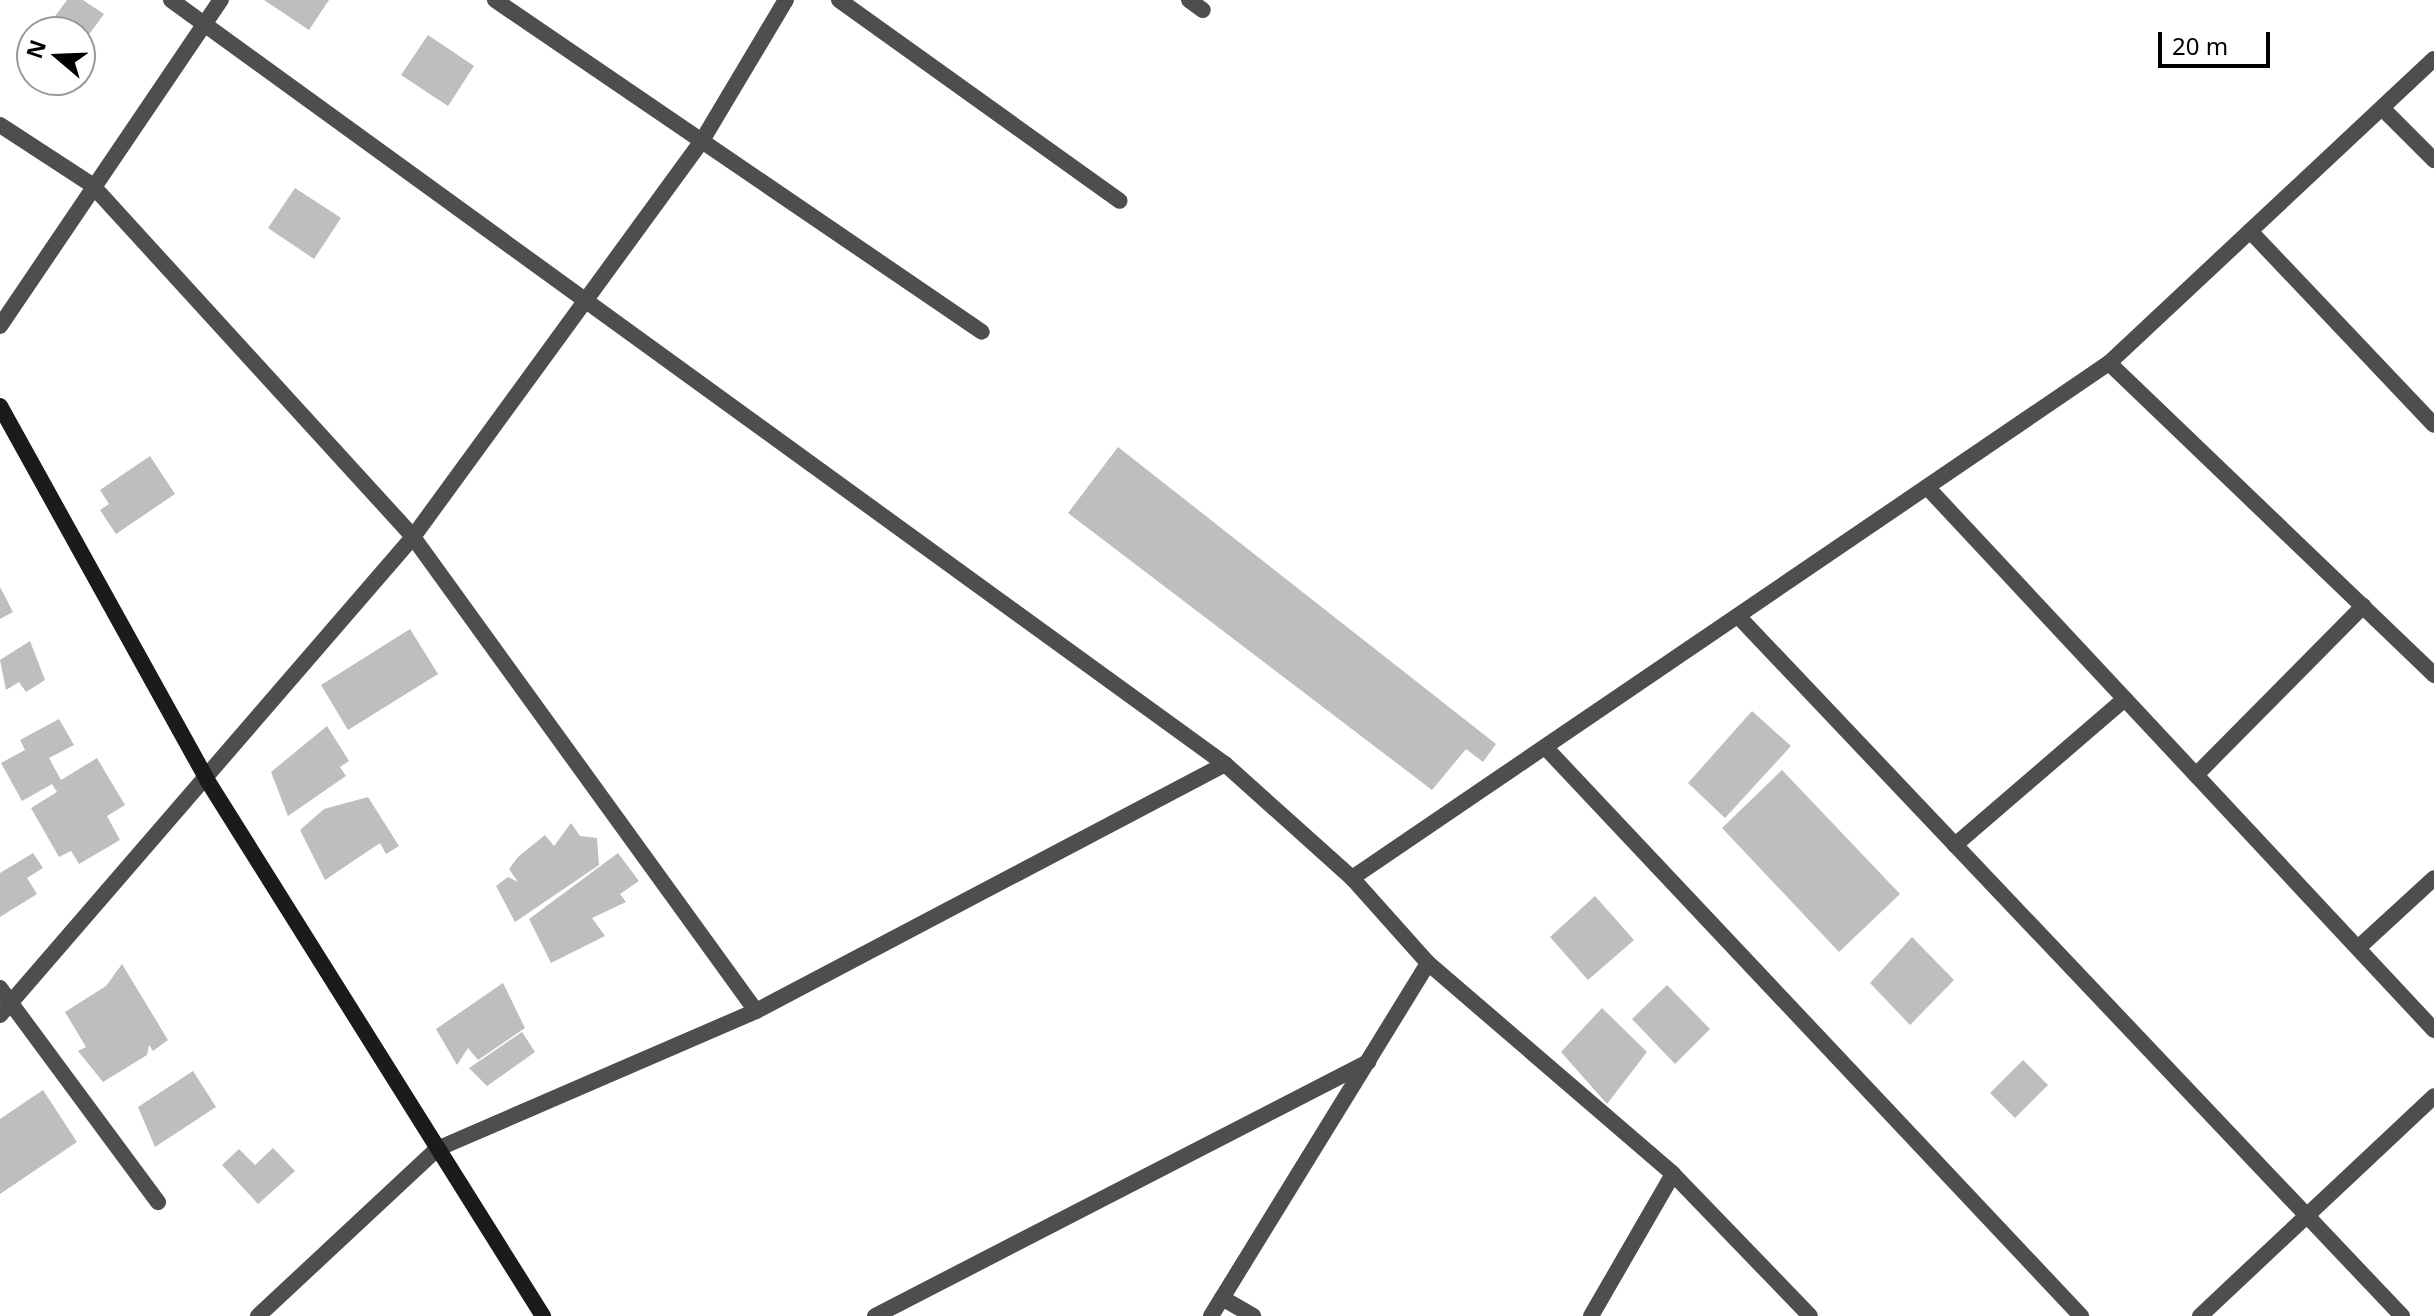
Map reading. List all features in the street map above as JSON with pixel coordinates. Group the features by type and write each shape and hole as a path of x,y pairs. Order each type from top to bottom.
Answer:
{"street":[{"path":"171,0 1225,764 1352,878 1428,963 1673,1174 1810,1316"},
{"path":"0,326 92,185 221,0"},
{"path":"495,0 982,332"},
{"path":"5,1009 207,780 413,537 584,298 703,139 786,0"},
{"path":"839,0 1120,201"},
{"path":"1352,878 2109,363 2434,59"},
{"path":"2382,108 2434,160"},
{"path":"0,125 92,185 413,537 756,1011"},
{"path":"2250,231 2434,425"},
{"path":"2109,363 2434,675"},
{"path":"0,406 207,780 543,1316"},
{"path":"1927,487 2434,1030"},
{"path":"2196,775 2363,606"},
{"path":"1738,616 2402,1316"},
{"path":"1955,845 2125,699"},
{"path":"1545,747 2081,1316"},
{"path":"258,1316 437,1149 756,1011 1225,764"},
{"path":"2358,948 2434,878"},
{"path":"1211,1316 1428,963"},
{"path":"0,988 5,1009 158,1202"},
{"path":"875,1316 1368,1062"},
{"path":"2200,1316 2434,1096"},
{"path":"1591,1316 1673,1174"},
{"path":"1222,1298 1253,1316"}],"building":[{"path":"67,0 83,0 104,14 96,25 96,16 55,16"},
{"path":"264,0 329,0 309,30"},
{"path":"428,35 474,66 448,106 401,75"},
{"path":"295,188 341,218 314,259 268,228"},
{"path":"1118,447 1496,744 1483,762 1466,749 1432,790 1068,513"},
{"path":"150,456 175,494 116,534 100,510 109,504 100,490"},
{"path":"0,587 13,612 0,619"},
{"path":"410,629 438,674 348,730 321,685"},
{"path":"30,641 45,680 26,692 19,682 6,690 0,660"},
{"path":"1752,711 1791,746 1725,818 1688,783"},
{"path":"59,719 74,745 49,758 61,780 97,758 125,805 107,816 120,840 79,864 71,851 59,857 31,808 57,792 52,784 22,801 1,763 25,750 20,740"},
{"path":"327,726 349,761 340,767 346,776 288,816 271,772"},
{"path":"1782,770 1900,894 1839,952 1722,828"},
{"path":"368,797 399,846 386,854 380,843 325,880 300,830 324,809"},
{"path":"571,823 580,836 597,838 599,865 515,922 496,886 508,877 518,882 509,869 518,857 545,835 554,846"},
{"path":"33,853 43,868 27,878 37,894 0,917 0,873"},
{"path":"618,853 639,881 620,894 626,902 592,918 605,936 551,963 529,919"},
{"path":"1595,896 1634,940 1588,980 1550,937"},
{"path":"1912,937 1954,980 1910,1025 1870,983"},
{"path":"122,964 168,1040 153,1051 149,1045 147,1055 103,1082 78,1051 86,1047 65,1012 106,986"},
{"path":"503,983 525,1028 478,1060 468,1048 457,1065 436,1029"},
{"path":"1667,985 1710,1029 1675,1064 1632,1019"},
{"path":"1602,1008 1647,1052 1607,1104 1561,1052"},
{"path":"522,1032 535,1052 487,1086 469,1068"},
{"path":"2023,1060 2048,1085 2015,1118 1990,1093"},
{"path":"193,1071 216,1107 155,1147 138,1107"},
{"path":"43,1090 77,1142 0,1194 0,1119"},
{"path":"273,1148 295,1171 258,1204 222,1165 239,1149 255,1165"}]}
